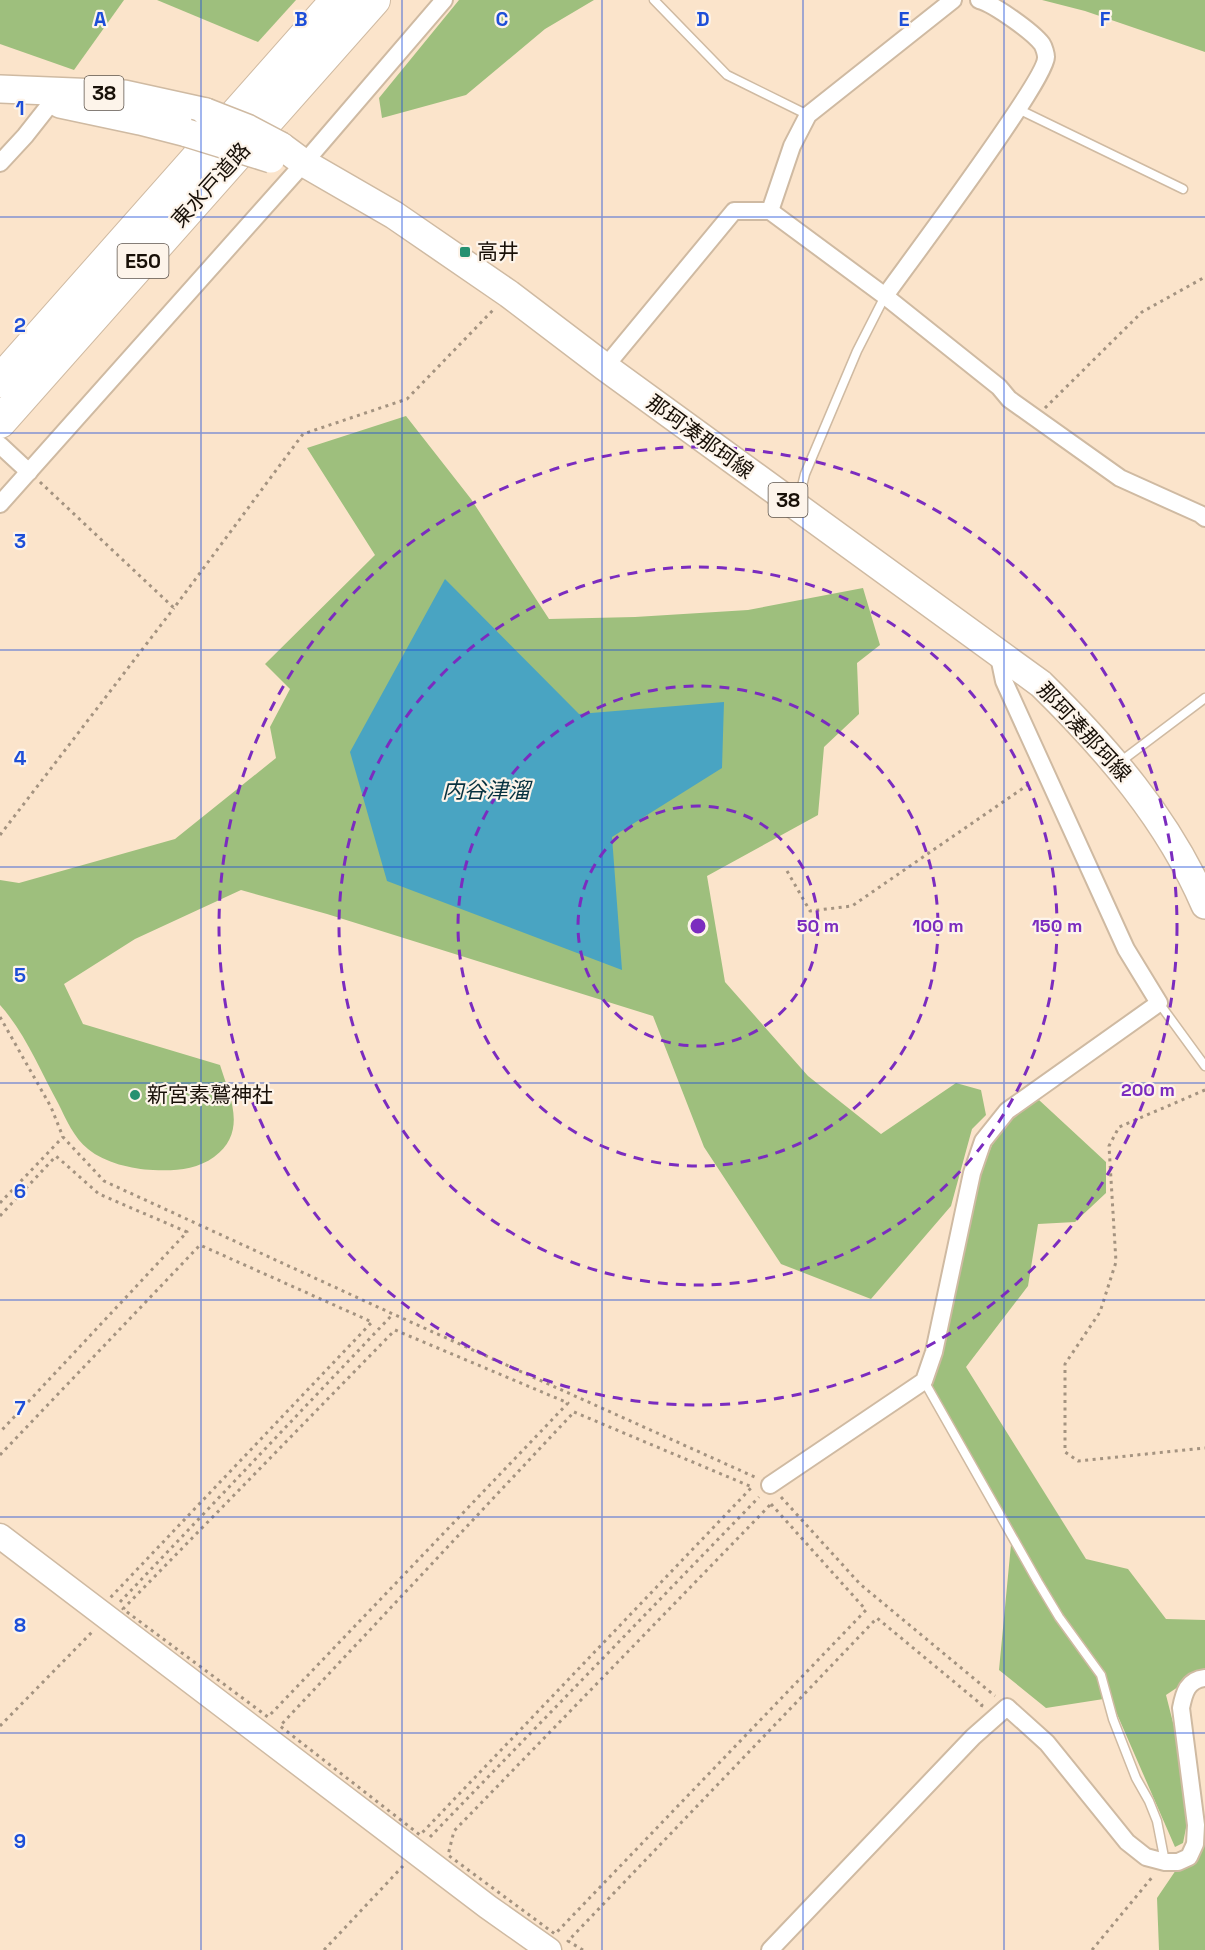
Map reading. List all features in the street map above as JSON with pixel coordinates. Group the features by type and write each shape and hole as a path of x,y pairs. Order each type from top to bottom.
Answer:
{"highway":[{"name":"東水戸道路","path":"0,381 337,0"},
{"name":"東水戸道路","path":"0,422 374,0"}],"main road":[{"name":"那珂湊那珂線","path":"0,90 124,94 206,112 247,128 276,152"},
{"name":"那珂湊那珂線","path":"0,90 276,152 304,164 394,215 509,294 605,367 1041,684 1080,723 1131,781 1167,832 1205,905"}],"street":[{"path":"0,504 25,469 304,164 444,0"},
{"path":"770,211 792,146 808,115 953,0"},
{"path":"885,296 1018,110 1047,59 1043,45 1006,13 979,0"},
{"path":"0,163 51,103"},
{"path":"605,367 734,211 770,211 885,296 999,387 1009,399 1120,478 1205,518"},
{"path":"0,445 25,469"},
{"path":"770,1485 924,1381 934,1352 972,1173 983,1141 1007,1111 1159,1003 1126,950 1004,681 998,652"},
{"path":"0,1536 113,1608 416,1852 549,1950"},
{"path":"770,1950 973,1737 1007,1707 1047,1743 1127,1842 1146,1857 1165,1862 1178,1862 1189,1857 1195,1844 1192,1790 1181,1708 1185,1689 1197,1679 1205,1678"}],"lane":[{"path":"654,0 727,75 808,115"},
{"path":"1018,110 1183,189"},
{"path":"796,506 805,474 857,351 885,296"},
{"path":"1117,764 1205,698"},
{"path":"1159,1003 1205,1066"},
{"path":"924,1381 1059,1617 1101,1675 1113,1719 1157,1821 1165,1862"}],"path":[{"path":"1035,418 1142,312 1205,277"},
{"path":"0,835 174,608 303,434 407,399 509,294"},
{"path":"25,469 174,608"},
{"path":"787,871 810,911 852,906 1046,773"},
{"path":"0,1017 51,1107 63,1137 104,1180 770,1485 860,1584 1007,1707"},
{"path":"1205,1090 1119,1127 1109,1146 1116,1262 1100,1312 1065,1364 1065,1452 1078,1461 1205,1449"},
{"path":"0,1203 63,1137"},
{"path":"0,1216 56,1156 99,1194 187,1232 0,1432"},
{"path":"0,1455 200,1245 372,1322 113,1608"},
{"path":"0,1725 393,1314"},
{"path":"395,1330 568,1403 268,1717 113,1608 395,1330"},
{"path":"574,1412 752,1487 420,1835 280,1726 574,1412"},
{"path":"324,1950 770,1485"},
{"path":"771,1504 866,1610 555,1934 448,1855 454,1831 771,1504"},
{"path":"583,1950 568,1941 877,1618 982,1706 974,1714"},
{"path":"1092,1950 1165,1862"}],"green space":[{"path":"0,0 124,0 74,70 0,44"},
{"path":"157,0 296,0 258,42"},
{"path":"459,0 594,0 545,29 466,95 382,118 379,98"},
{"path":"1042,0 1205,0 1205,52 1085,11"},
{"path":"406,416 471,499 549,619 635,617 748,610 863,588 880,645 857,663 859,714 824,747 818,815 707,876 725,982 808,1076 881,1134 956,1083 981,1090 986,1115 972,1129 951,1206 871,1299 781,1264 704,1147 653,1016 327,914 241,890 135,939 64,984 83,1024 220,1065 234,1114 231,1137 214,1157 200,1165 185,1169 161,1170 119,1164 102,1158 83,1145 71,1128 25,1040 0,1005 0,880 19,883 175,839 276,758 270,727 290,689 265,664 375,555 307,448"},
{"path":"1039,1100 1106,1162 1106,1193 1075,1222 1038,1224 1028,1286 966,1367 1086,1559 1128,1569 1166,1619 1205,1620 1205,1669 1166,1695 1180,1750 1188,1818 1183,1843 1175,1847 1110,1698 1046,1708 999,1670 1012,1534 929,1381 980,1175 992,1145 1013,1114"},
{"path":"1205,1831 1205,1950 1159,1950 1157,1898 1178,1867 1200,1855"}],"water":[{"name":"内谷津溜","path":"445,579 579,714 724,702 722,768 612,837 622,970 387,881 350,752"}],"place":[{"name":"高井","path":"465,252"},
{"name":"新宮素鷲神社","path":"135,1095"}]}
